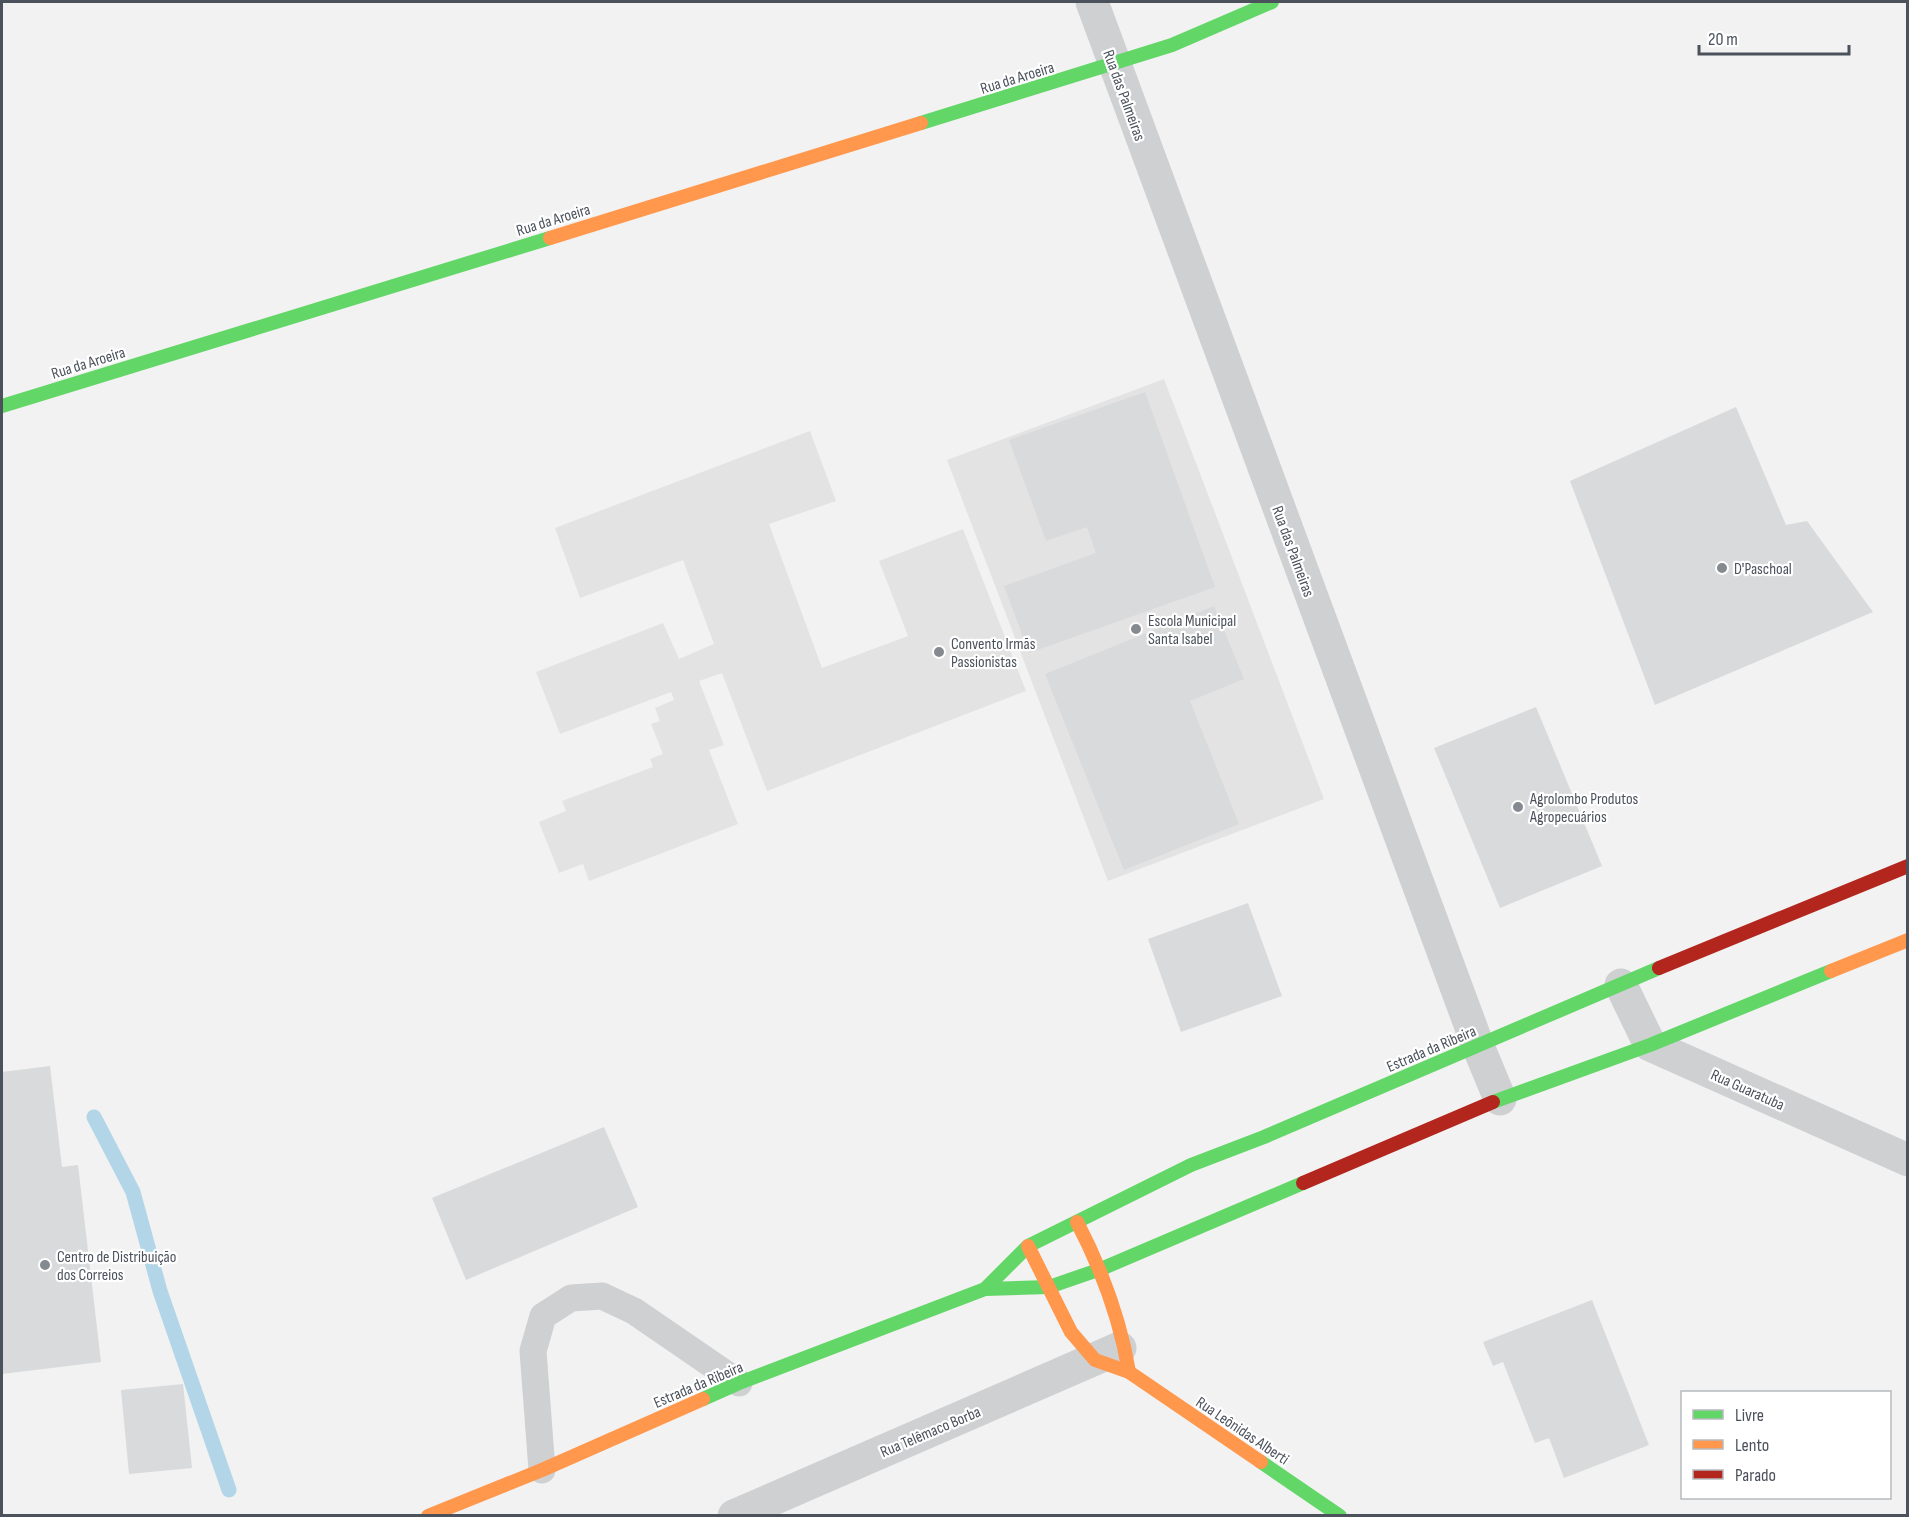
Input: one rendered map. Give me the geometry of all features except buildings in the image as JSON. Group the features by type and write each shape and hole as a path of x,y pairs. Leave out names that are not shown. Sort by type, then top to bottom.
{"main road":[{"name":"Rua da Aroeira","path":"2,406 1114,64 1172,45 1272,2"},
{"name":"Estrada da Ribeira","path":"985,1290 1028,1246 1191,1165 1264,1137 1806,906 1908,866"},
{"name":"Estrada da Ribeira","path":"428,1515 542,1470 739,1383 985,1290 1048,1287 1101,1269 1500,1098 1650,1045 1908,940"},
{"path":"1077,1222 1101,1269 1114,1306 1127,1358"},
{"path":"1028,1246 1071,1332 1095,1360"},
{"name":"Rua Leônidas Alberti","path":"1127,1358 1340,1515"}],"street":[{"name":"Rua das Palmeiras","path":"1092,2 1478,1046 1500,1098"},
{"path":"1621,985 1650,1045"},
{"name":"Rua Guaratuba","path":"1650,1045 1908,1160"},
{"name":"Rua Telêmaco Borba","path":"734,1515 1095,1360 1127,1358"}],"lane":[{"path":"542,1470 533,1351 543,1316 571,1298 602,1296 634,1311 739,1383"}],"shaded area":[{"name":"Escola Municipal Santa Isabel","path":"1164,379 1324,799 1108,881 947,460"},
{"name":"Convento Irmãs Passionistas","path":"810,431 836,501 769,524 822,668 908,636 879,561 963,529 1026,691 767,791 722,673 699,681 724,745 709,750 738,824 589,881 583,864 559,873 539,822 566,811 562,801 653,767 650,759 663,754 651,724 660,721 655,708 674,700 671,692 560,734 536,672 663,623 679,659 714,644 683,560 580,598 555,528"}],"waterway":[{"path":"94,1117 133,1192 160,1291 229,1490"}],"traffic: fast":[{"path":"921,123 1172,45 1272,2"},
{"path":"2,406 550,238"},
{"path":"985,1289 1028,1246 1191,1165 1264,1137 1659,968"},
{"path":"1493,1102 1650,1045 1831,971"},
{"path":"703,1399 739,1383 985,1289 1049,1287 1101,1269 1303,1183"},
{"path":"1261,1462 1340,1516"}],"traffic: slow":[{"path":"550,238 921,123"},
{"path":"1831,971 1908,940"},
{"path":"1077,1222 1109,1295 1121,1333 1129,1372"},
{"path":"1028,1246 1071,1332 1095,1360 1129,1372 1261,1462"},
{"path":"428,1516 542,1470 703,1399"}],"traffic: jam":[{"path":"1659,968 1908,866"},
{"path":"1303,1183 1493,1102"}],"place":[{"name":"D'Paschoal","path":"1722,568"},
{"name":"Escola Municipal Santa Isabel","path":"1136,629"},
{"name":"Convento Irmãs Passionistas","path":"939,652"},
{"name":"Agrolombo Produtos Agropecuários","path":"1518,807"},
{"name":"Centro de Distribuição dos Correios","path":"45,1265"}]}
